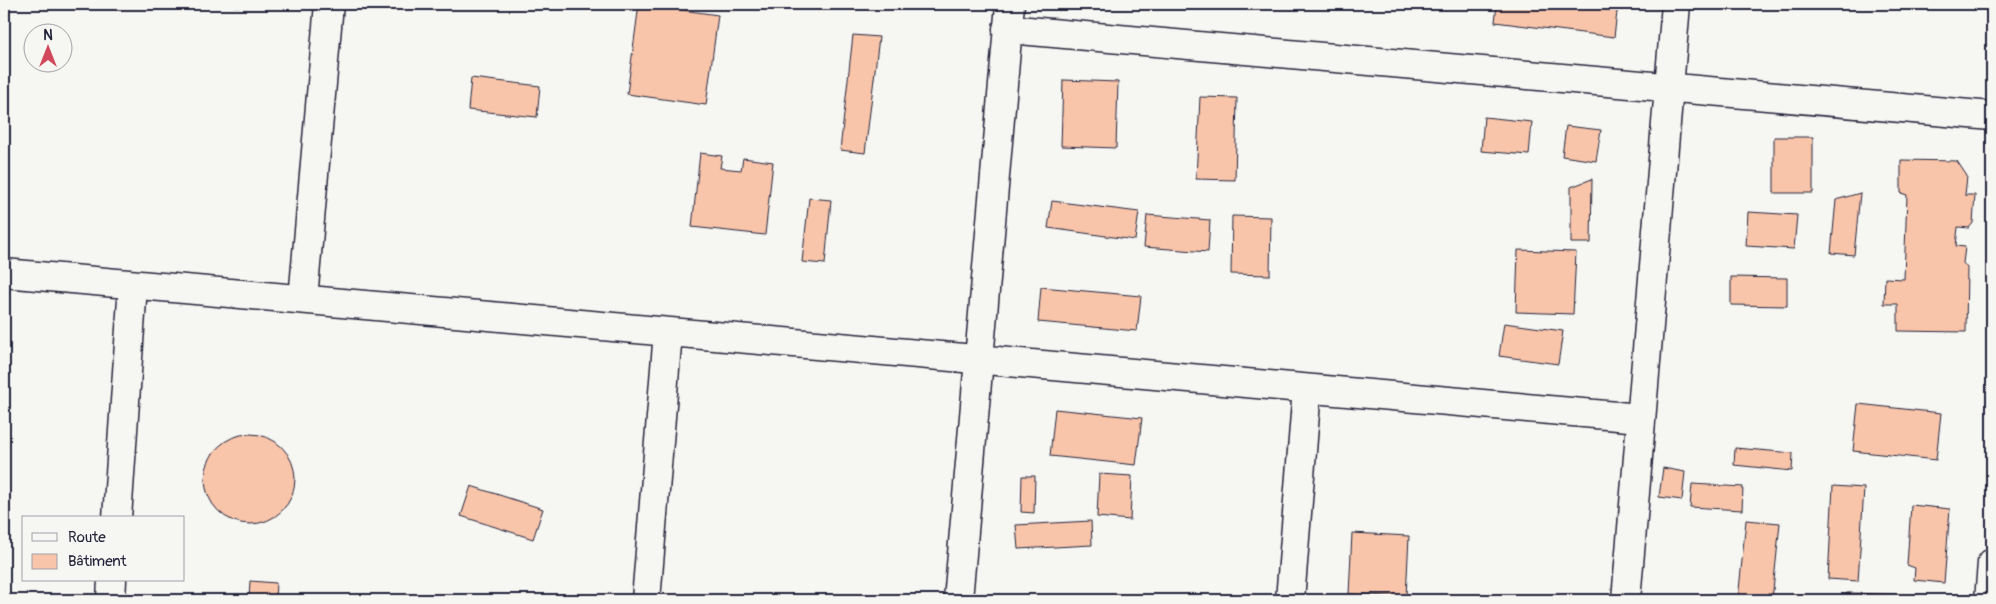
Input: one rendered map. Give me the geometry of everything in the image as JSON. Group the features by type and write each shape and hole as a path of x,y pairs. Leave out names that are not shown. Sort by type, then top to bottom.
{"street":[{"path":"303,299 329,4"},
{"path":"1626,600 1676,4"},
{"path":"958,600 1008,17 1669,88 1992,116"},
{"path":"4,274 1640,418"},
{"path":"117,516 133,285"},
{"path":"646,600 668,332"},
{"path":"1290,600 1307,389"},
{"path":"1989,600 1992,563"},
{"path":"111,600 112,582"}],"building":[{"path":"217,4 247,4 247,7"},
{"path":"639,4 718,15 706,105 627,94"},
{"path":"1497,4 1618,4 1614,37 1495,22"},
{"path":"853,35 879,37 865,153 840,150"},
{"path":"471,78 540,86 537,117 468,110"},
{"path":"1063,80 1118,82 1116,148 1061,146"},
{"path":"1200,97 1237,98 1235,180 1196,179"},
{"path":"1484,117 1532,122 1529,155 1481,151"},
{"path":"1566,126 1601,130 1596,161 1562,156"},
{"path":"1774,137 1813,137 1813,193 1774,193"},
{"path":"700,153 722,156 720,168 741,170 743,158 773,162 765,235 692,227"},
{"path":"1901,160 1957,161 1967,176 1965,195 1975,195 1973,223 1969,228 1958,227 1956,246 1965,247 1963,263 1967,268 1966,332 1898,331 1898,304 1884,304 1885,278 1904,279 1907,195 1901,193"},
{"path":"1592,179 1591,243 1571,243 1571,187"},
{"path":"1860,193 1854,255 1831,253 1836,200"},
{"path":"809,198 831,200 825,264 802,262"},
{"path":"1052,201 1139,212 1135,240 1048,228"},
{"path":"1748,212 1797,215 1794,249 1746,246"},
{"path":"1147,215 1210,220 1208,252 1144,247"},
{"path":"1232,216 1271,217 1270,275 1231,274"},
{"path":"1518,250 1576,252 1573,314 1516,312"},
{"path":"1731,277 1787,278 1787,306 1731,305"},
{"path":"1041,287 1141,296 1137,331 1038,322"},
{"path":"1504,323 1563,331 1558,364 1499,356"},
{"path":"1858,404 1941,413 1936,460 1853,451"},
{"path":"1055,409 1142,418 1136,465 1050,456"},
{"path":"250,434 259,435 275,442 287,454 294,470 294,488 287,504 275,516 259,523 250,524 241,523 225,516 213,504 206,488 205,479 206,470 213,454 225,442 241,435"},
{"path":"1735,448 1793,453 1792,471 1734,465"},
{"path":"1663,468 1685,472 1682,500 1659,497"},
{"path":"1099,474 1132,476 1130,520 1097,517"},
{"path":"1022,476 1035,476 1034,513 1021,512"},
{"path":"1692,484 1743,487 1742,510 1690,507"},
{"path":"471,486 543,509 533,539 461,516"},
{"path":"1833,486 1864,488 1858,581 1828,579"},
{"path":"1911,505 1950,509 1944,583 1914,580 1915,568 1907,565"},
{"path":"1746,520 1780,523 1772,600 1738,600"},
{"path":"1091,521 1092,545 1018,549 1016,525"},
{"path":"1352,533 1409,536 1406,597 1349,594"},
{"path":"250,581 276,583 275,600 249,600"},
{"path":"1847,593 1923,595 1923,600 1847,600"},
{"path":"1655,595 1702,599 1702,600 1654,600"}]}
